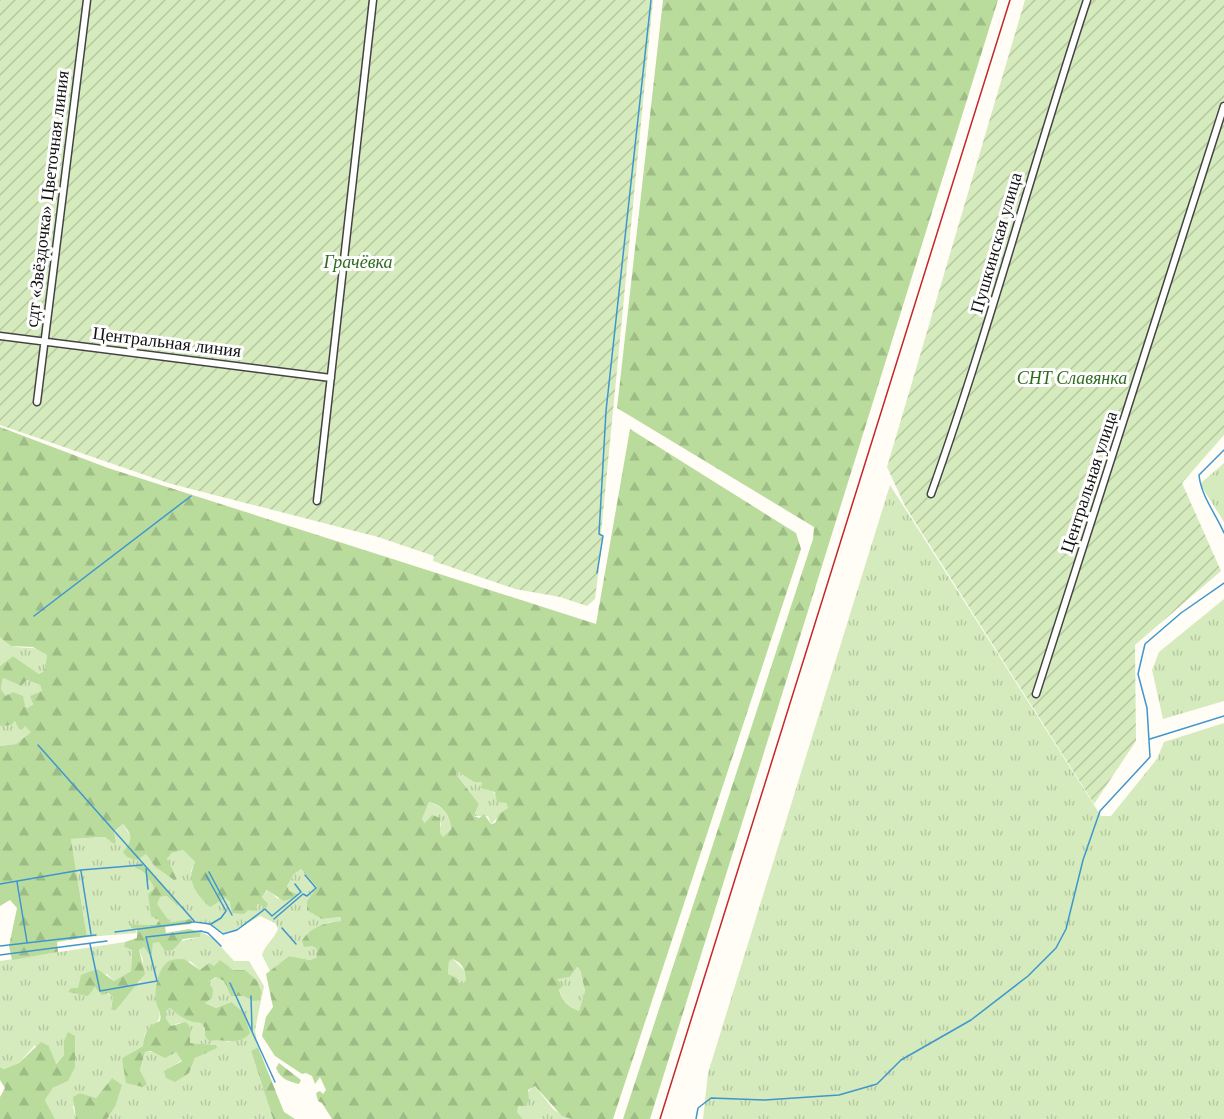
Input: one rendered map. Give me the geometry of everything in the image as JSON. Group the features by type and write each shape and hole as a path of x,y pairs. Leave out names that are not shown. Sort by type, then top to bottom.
{"street":[{"name":"сдт «Звёздочка» Цветочная линия","path":"37,402 87,0"},
{"path":"317,501 373,0"},
{"name":"Пушкинская улица","path":"931,494 979,351 1045,130 1087,0"},
{"name":"Центральная улица","path":"1036,694 1224,106"},
{"name":"Центральная линия","path":"0,336 331,378"}],"green space":[{"name":"Грачёвка","path":"0,0 653,0 601,534 603,536 595,599 587,606 560,597 515,589 433,561 434,556 378,537 168,483 0,425"},
{"path":"663,0 998,0 650,1119 623,1119 813,539 814,527 617,408"},
{"name":"СНТ Славянка","path":"1025,0 1224,0 1224,435 1182,483 1221,571 1135,645 1136,741 1094,804 905,506 887,467"},
{"path":"0,427 108,468 596,624 630,429 796,533 801,549 613,1119 572,1119 562,1116 535,1086 528,1090 529,1101 525,1106 519,1106 517,1112 523,1119 332,1119 322,1103 318,1101 316,1093 320,1091 323,1094 326,1090 320,1077 315,1084 312,1076 302,1074 275,1056 262,1036 266,1017 273,1007 266,974 289,956 310,960 317,957 317,949 312,946 304,947 302,941 305,936 318,927 341,921 341,917 322,919 307,910 307,901 317,887 301,869 294,874 287,886 289,891 297,894 296,897 284,901 267,890 262,897 268,904 266,908 258,904 255,911 248,910 244,914 232,913 230,902 225,898 210,907 200,897 192,881 192,869 195,862 183,850 172,853 167,859 177,879 174,880 155,867 146,854 137,860 127,857 123,852 130,838 123,824 114,832 116,842 114,844 105,837 71,839 87,937 57,942 58,952 12,960 9,946 17,908 10,900 0,906 0,746 16,744 31,732 25,726 22,730 19,729 15,721 11,725 0,726 0,666 13,656 39,674 44,671 47,655 33,647 11,646 0,637","holes":["3,678 21,686 27,680 40,685 42,691 30,696 33,704 28,708 25,706 23,696 13,692 6,696 1,689","458,772 474,782 482,782 481,788 495,792 497,802 506,803 508,808 499,814 495,823 491,824 484,814 479,818 474,816 479,804 456,774","429,802 434,803 445,811 451,829 443,837 440,833 440,818 432,815 425,823 422,819","453,959 463,967 466,980 463,983 457,983 457,978 448,974 449,961","577,967 580,969 585,991 579,1011 564,1000 559,989 563,986 557,979 570,977"]},
{"path":"1224,463 1224,522 1200,484"},
{"path":"890,485 1101,816 1111,816 1157,759 1164,742 1224,723 1224,1119 703,1119 708,1073"},
{"path":"1224,599 1224,701 1163,719 1152,670 1159,652"},
{"path":"0,637 13,646 34,648 47,655 44,671 39,674 13,656 0,666"},
{"path":"3,678 21,686 27,680 40,685 42,691 29,708 6,696 1,689"},
{"path":"15,721 29,728 31,732 16,744 0,746 0,726"},
{"path":"458,772 474,782 478,780 482,782 506,803 508,808 491,824 488,816 474,816 479,804 456,774"},
{"path":"429,802 442,809 449,819 451,829 443,837 439,833 441,823 425,823 422,819"},
{"path":"123,824 142,855 146,854 155,867 174,880 167,859 172,853 183,850 195,862 191,871 230,902 233,907 248,910 266,901 262,897 268,890 278,899 288,891 287,886 294,874 301,869 317,887 307,901 322,919 341,917 341,921 330,922 314,930 312,946 318,949 317,957 310,960 289,956 270,971 262,955 278,929 275,923 260,916 236,930 223,933 210,925 198,922 170,922 156,904 160,897 167,896 150,879 154,888 148,894 159,920 156,925 132,924 137,933 87,937 71,839 105,837 116,842 114,833"},
{"path":"143,862 179,904 178,906 167,896 160,897 157,904 170,922 192,919 193,921 190,924 165,927 166,933 189,929 201,932 200,937 183,939 173,950 165,951 159,942 153,943 152,954 149,954 144,947 139,950 145,974 115,1011 111,1009 113,997 108,993 102,995 95,987 88,996 68,992 71,988 78,988 81,975 97,969 114,981 131,971 132,950 124,947 125,942 137,938 137,930 131,928 131,924 156,925 159,920 151,916 148,894 154,888 149,878 135,868 137,864"},
{"path":"201,932 213,938 234,961 249,961 264,986 255,1030 258,1047 251,1051 273,1119 107,1119 115,1107 112,1078 96,1098 80,1093 73,1107 76,1119 55,1119 45,1100 53,1088 68,1081 64,1041 64,1055 55,1064 49,1046 34,1046 19,1063 4,1069 0,1067 0,961 125,942 124,947 132,950 131,971 114,981 107,974 81,982 78,988 90,991 95,986 113,997 111,1008 115,1011 129,990 140,982 143,960 139,950 144,947 152,954 153,942 159,942 172,950 178,942 200,937","holes":["190,961 200,970 224,965 233,970 224,981 217,977 208,982 205,1003 216,1008 231,1002 230,1042 205,1036 206,1028 201,1023 192,1022 170,1008 166,1010 166,1018 171,1026 179,1023 191,1029 190,1043 216,1045 195,1058 189,1073 164,1072 182,1060 176,1052 145,1052 140,1070 147,1085 122,1058 143,1046 145,1033 154,1026 160,1016 156,1001"]},
{"path":"184,959 200,970 209,963 214,966 220,960 233,970 245,970 257,981 262,993 258,1000 253,1001 244,996 231,996 224,981 216,977 208,982 213,989 212,998 205,1003 216,1008 231,1002 244,1013 250,1033 236,1041 209,1041 201,1023 192,1022 170,1008 166,1011 166,1018 171,1026 186,1022 191,1029 190,1043 216,1045 217,1048 195,1058 189,1073 175,1082 166,1078 164,1071 182,1061 176,1052 165,1058 151,1051 145,1052 140,1070 147,1084 143,1087 126,1083 122,1058 143,1046 147,1030 160,1021 156,1002 156,986 162,968 169,961"},
{"path":"453,959 466,972 466,980 463,983 457,983 448,974 449,960"},
{"path":"577,967 580,969 585,991 579,1011 563,998 557,978 570,977"},
{"path":"68,1032 75,1036 75,1067 68,1081 53,1088 45,1100 55,1119 0,1119 0,1097 5,1088 0,1080 0,1067 4,1069 19,1063 41,1042 49,1046 56,1064 64,1055 64,1041"},
{"path":"258,1047 284,1112 295,1119 273,1119 251,1051"},
{"path":"279,1063 301,1080 299,1084 288,1081 280,1075 276,1068"},
{"path":"112,1078 122,1085 115,1107 107,1119 76,1119 73,1097 80,1093 96,1098"},
{"path":"535,1086 554,1110 572,1119 523,1119 517,1112 522,1100"}],"waterway":[{"path":"597,573 603,536 599,534 606,411 651,0"},
{"path":"1224,450 1199,475 1206,498 1224,533"},
{"path":"34,616 191,496"},
{"path":"696,1119 698,1108 711,1098 765,1100 839,1095 877,1084 901,1060 971,1020 1028,976 1056,948 1066,929 1083,860 1100,811 1150,757 1147,708 1138,674 1145,644 1181,613 1224,583"},
{"path":"1150,739 1224,716"},
{"path":"38,745 195,922 210,924 223,934 237,930 265,909 272,916 301,892 295,884"},
{"path":"0,884 81,870 142,865"},
{"path":"146,869 148,889"},
{"path":"81,871 91,934"},
{"path":"209,872 232,915"},
{"path":"206,875 226,911 221,918 211,924"},
{"path":"274,919 303,894 307,896 316,888 305,875"},
{"path":"17,882 27,942"},
{"path":"115,932 194,922"},
{"path":"282,928 296,944"},
{"path":"90,944 100,991 157,981 146,937 201,931 208,933 221,946"},
{"path":"0,946 96,935"},
{"path":"0,955 107,941"},
{"path":"230,983 275,1082"},
{"path":"251,996 252,1031"}],"railway":[{"path":"660,1119 1010,0"}]}
